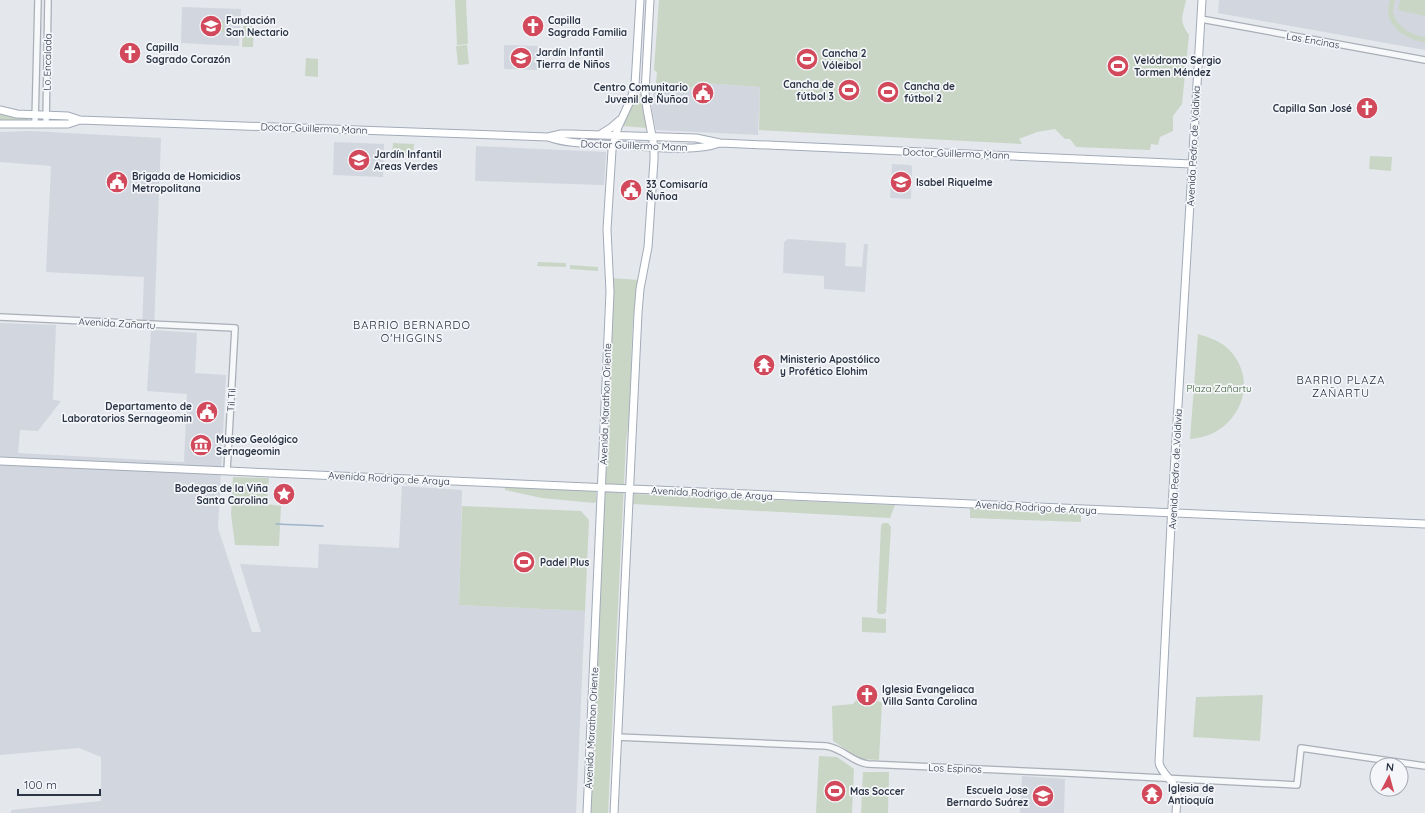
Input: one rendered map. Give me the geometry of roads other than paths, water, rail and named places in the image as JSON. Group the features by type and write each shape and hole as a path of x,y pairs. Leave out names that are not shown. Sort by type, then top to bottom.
{"main road":[{"name":"Avenida Marathon Oriente","path":"587,813 610,292 607,229 611,157 613,144 631,98 636,79 640,0"},
{"path":"614,813 638,313 640,288 649,238 654,147 646,109 645,93 650,0"},
{"name":"Avenida Pedro de Valdivia","path":"1176,813 1177,792 1169,778 1161,769 1159,762 1202,0"},
{"name":"Doctor Guillermo Mann","path":"0,110 17,114 68,116 80,120 548,137 566,134 652,136 696,138 720,143 1192,164"},
{"path":"598,135 612,127 623,117"},
{"name":"Doctor Guillermo Mann","path":"0,124 68,124 80,120"},
{"path":"632,145 642,142 652,136"},
{"name":"Doctor Guillermo Mann","path":"548,137 564,142 654,147 699,147 720,143"},
{"name":"Avenida Rodrigo de Araya","path":"0,461 1425,524"}],"street":[{"name":"Lo Encalada","path":"35,123 38,0"},
{"name":"Lo Encalada","path":"46,124 48,0"},
{"name":"Las Encinas","path":"1200,20 1425,60"},
{"name":"Avenida Zañartu","path":"0,317 235,328"},
{"name":"Til Til","path":"227,471 235,328"},
{"name":"Los Espinos","path":"617,737 826,746 839,749 857,762 868,764 1297,785 1301,748 1425,766"}],"waterway":[{"path":"276,524 323,526"}],"place":[{"name":"Fundación San Nectario","path":"211,26"},
{"name":"Capilla Sagrada Familia","path":"533,26"},
{"name":"Capilla Sagrado Corazón","path":"130,53"},
{"name":"Jardín Infantil Tierra de Niños","path":"521,58"},
{"name":"Cancha 2 Vóleibol","path":"807,59"},
{"name":"Velódromo Sergio Tormen Méndez","path":"1118,66"},
{"name":"Cancha de fútbol 3","path":"849,90"},
{"name":"Cancha de fútbol 2","path":"888,92"},
{"name":"Centro Comunitario Juvenil de Ñuñoa","path":"703,93"},
{"name":"Capilla San José","path":"1367,108"},
{"name":"Jardín Infantil Areas Verdes","path":"359,160"},
{"name":"Brigada de Homicidios Metropolitana","path":"117,182"},
{"name":"Isabel Riquelme","path":"901,182"},
{"name":"33 Comisaría Ñuñoa","path":"631,190"},
{"name":"Ministerio Apostólico y Profético Elohim","path":"764,365"},
{"name":"Departamento de Laboratorios Sernageomin","path":"207,412"},
{"name":"Museo Geológico Sernageomin","path":"201,445"},
{"name":"Bodegas de la Viña Santa Carolina","path":"284,494"},
{"name":"Padel Plus","path":"524,562"},
{"name":"Iglesia Evangeliaca Villa Santa Carolina","path":"867,695"},
{"name":"Mas Soccer","path":"835,791"},
{"name":"Iglesia de Antioquía","path":"1152,794"},
{"name":"Escuela Jose Bernardo Suárez","path":"1043,796"}],"district":[{"name":"BARRIO BERNARDO O'HIGGINS","path":"412,331"},
{"name":"BARRIO PLAZA ZAÑARTU","path":"1341,386"}],"park label":[{"name":"Plaza Zañartu","path":"1219,388"}]}
